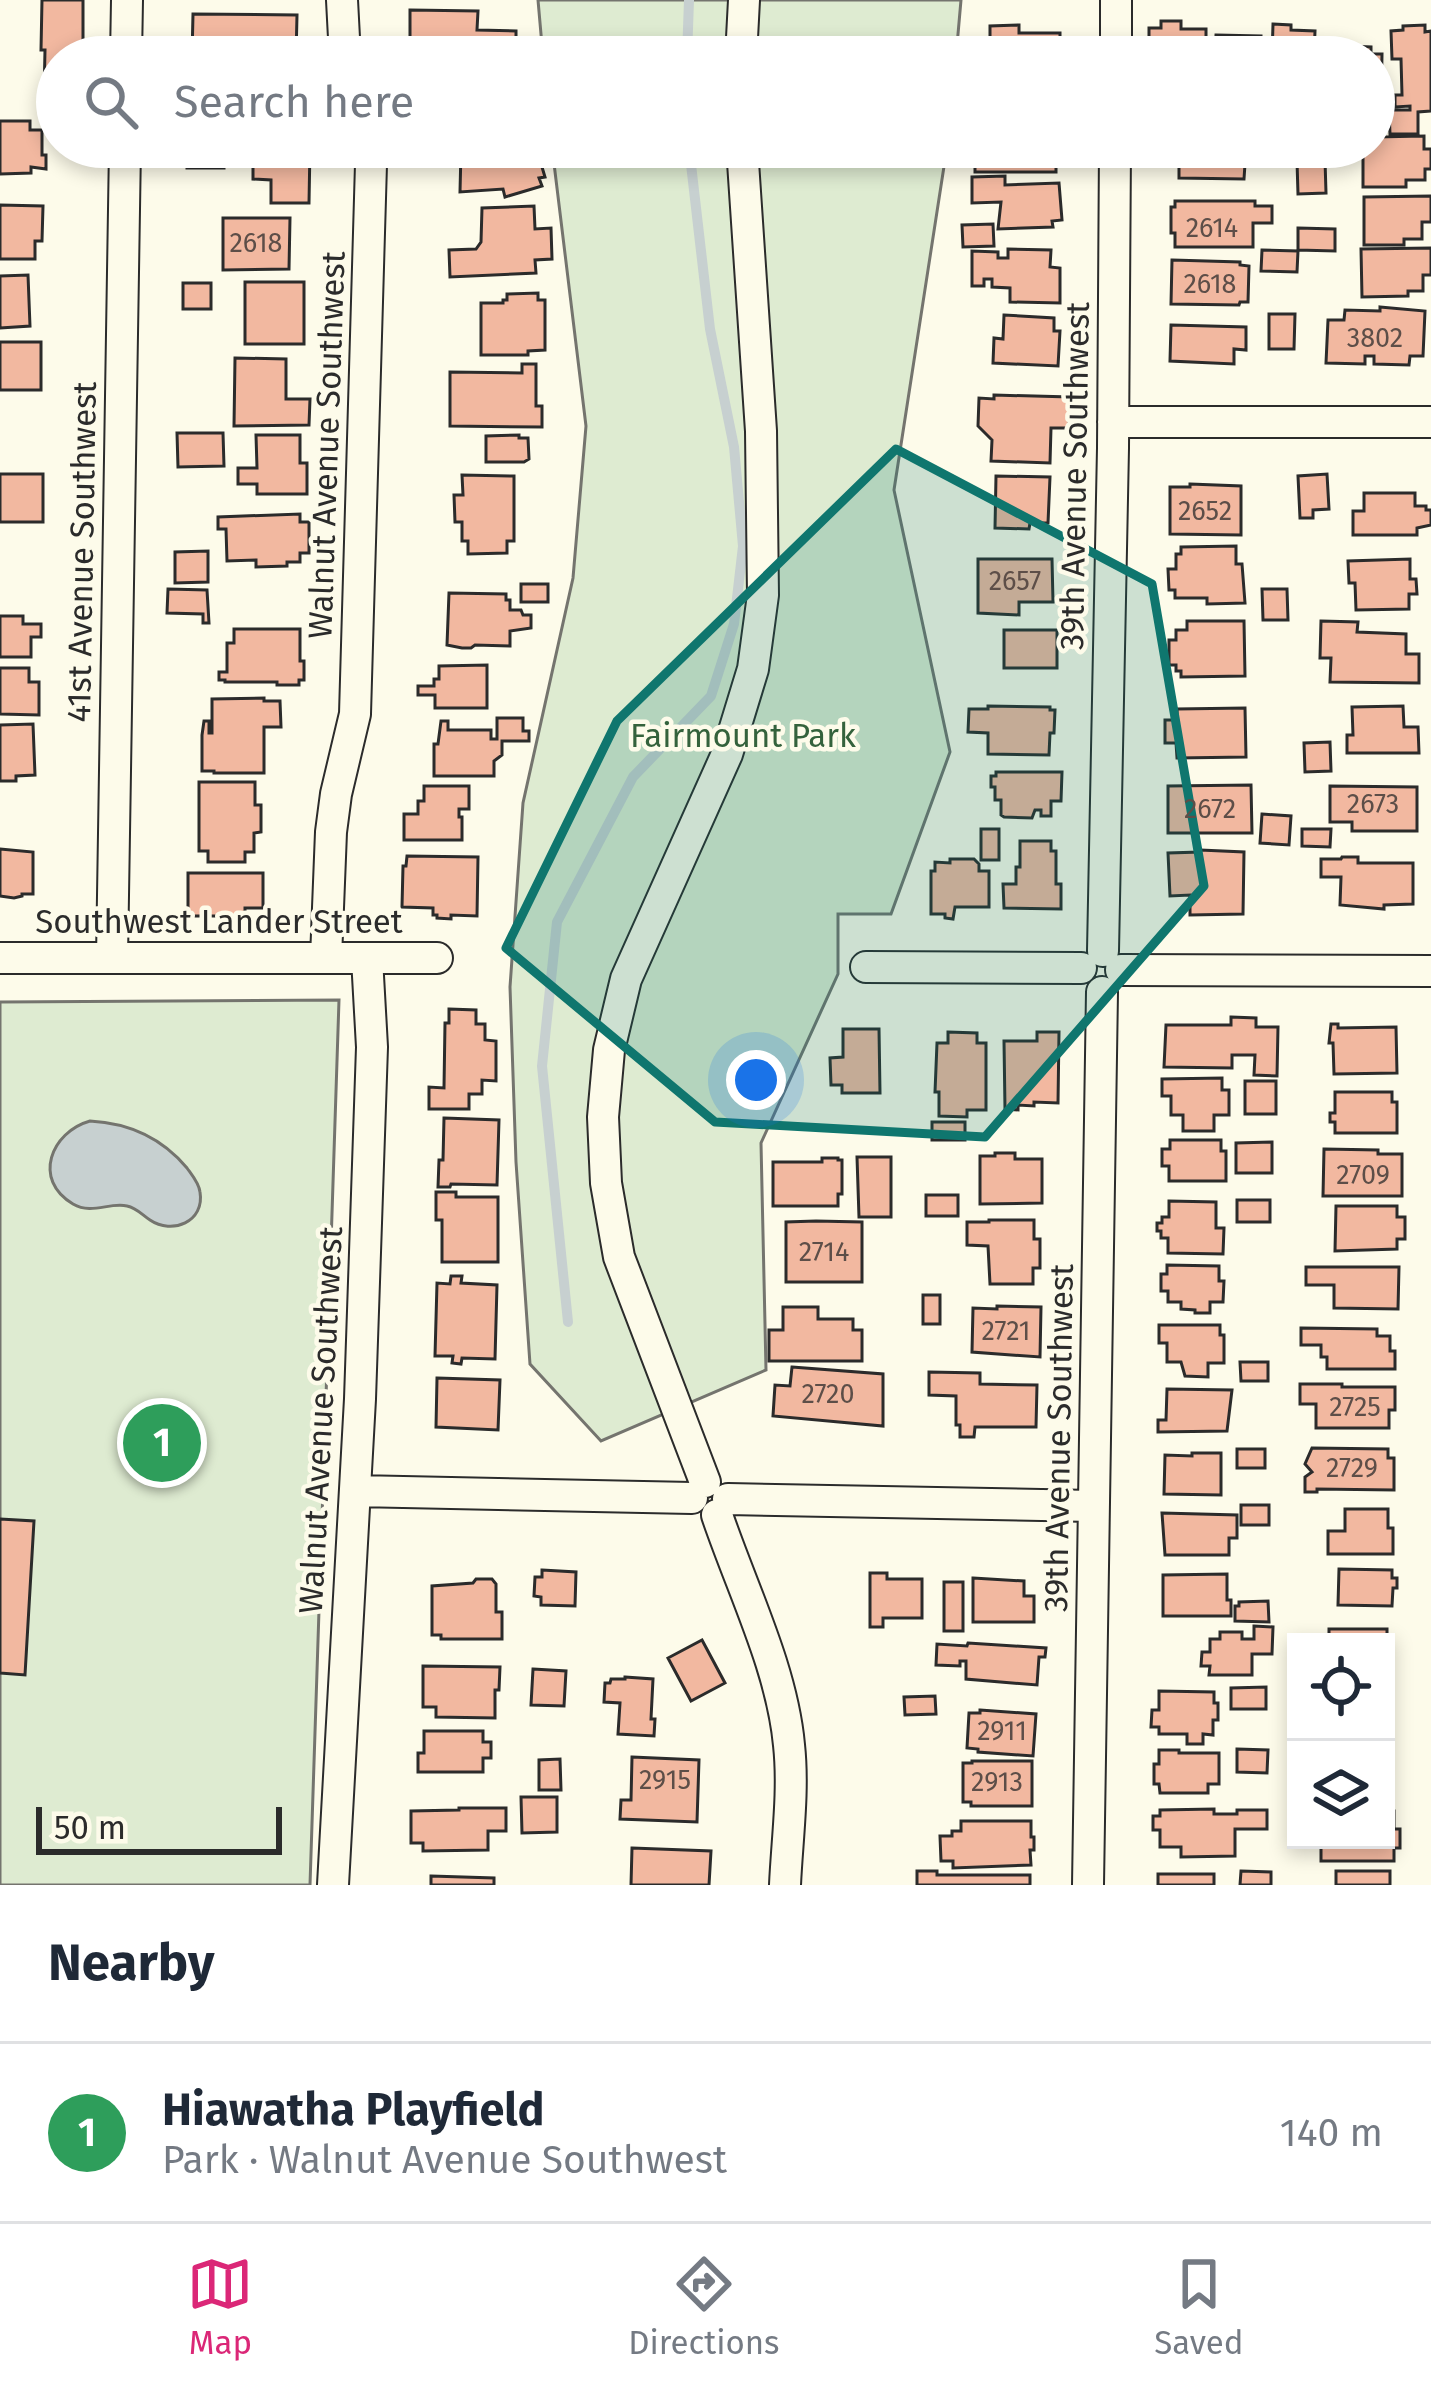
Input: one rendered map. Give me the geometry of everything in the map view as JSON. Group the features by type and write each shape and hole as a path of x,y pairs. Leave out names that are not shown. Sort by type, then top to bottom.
{"street":[{"path":"126,36 127,0"},
{"path":"342,0 343,36"},
{"path":"742,36 744,0"},
{"path":"1116,0 1116,36"},
{"name":"41st Avenue Southwest","path":"112,958 125,168"},
{"name":"Walnut Avenue Southwest","path":"326,958 331,832 355,714 371,168"},
{"path":"743,168 761,431 763,595 753,669 727,754 626,979 609,1050 603,1117 606,1183 619,1257 780,1691 790,1748 785,1885"},
{"name":"39th Avenue Southwest","path":"1088,1885 1115,168"},
{"path":"1113,422 1431,422"},
{"name":"Southwest Lander Street","path":"0,958 437,958"},
{"name":"Walnut Avenue Southwest","path":"333,1885 356,1491 372,1047 367,958"},
{"path":"866,967 1431,971"},
{"path":"356,1491 1094,1507"}],"highlighted area":[{"path":"896,449 1152,584 1204,886 985,1137 715,1122 506,948 617,721"}],"green space":[{"path":"538,0 961,0 958,36 541,36"},
{"name":"Fairmount Park","path":"555,168 944,168 894,490 950,752 891,914 838,914 838,974 761,1143 766,1370 601,1441 530,1364 510,987 523,803 573,578 586,426"},
{"path":"339,1000 310,1885 0,1885 0,1002"}],"shaded area":[{"path":"90,1121 143,1134 177,1157 199,1189 200,1202 192,1218 168,1226 131,1207 87,1208 60,1194 50,1170 51,1158 65,1135"}],"building":[{"path":"42,0 83,0 83,36 41,36"},
{"path":"410,10 478,11 477,30 516,31 516,36 410,36"},
{"path":"193,14 297,15 296,36 192,36"},
{"path":"1161,21 1181,21 1181,29 1206,29 1206,36 1149,36 1149,28 1161,28"},
{"path":"1273,24 1315,31 1315,36 1273,36"},
{"path":"1019,25 1019,33 1060,36 990,36 990,26"},
{"path":"1425,25 1425,32 1431,31 1431,111 1418,112 1418,134 1395,134 1395,110 1410,110 1410,106 1395,107 1395,95 1402,95 1401,59 1395,59 1391,31 1403,30 1403,26"},
{"path":"0,121 30,121 30,130 36,130 36,168 31,167 31,173 0,174"},
{"path":"1424,136 1424,149 1431,149 1431,169 1425,169 1425,180 1406,180 1406,187 1363,187 1363,168 1395,168 1395,137"},
{"path":"253,168 310,168 309,203 271,203 271,180 253,179"},
{"path":"461,168 542,168 545,177 539,178 542,186 505,197 503,189 460,192"},
{"path":"975,168 1056,168 1056,172 975,172"},
{"path":"1179,168 1245,168 1244,179 1179,178"},
{"path":"1297,168 1325,168 1326,193 1298,194"},
{"path":"1005,176 1005,185 1059,183 1062,220 1052,221 1053,227 998,229 1001,202 972,203 972,177"},
{"path":"1431,196 1431,222 1422,222 1422,239 1404,239 1404,245 1364,245 1364,197"},
{"path":"1175,201 1255,201 1255,206 1272,206 1272,223 1253,223 1253,247 1175,247 1171,207"},
{"path":"0,205 43,206 42,241 35,241 35,259 0,259"},
{"path":"534,206 535,229 551,228 552,259 535,260 536,273 450,277 449,250 476,249 481,242 482,208"},
{"path":"223,218 290,218 289,269 223,270"},
{"path":"993,224 994,246 963,247 962,225"},
{"path":"1298,228 1335,229 1335,251 1298,250"},
{"path":"1431,248 1431,275 1423,275 1423,291 1362,297 1361,249"},
{"path":"1008,249 1051,250 1050,267 1060,268 1060,303 1010,302 1010,288 992,287 992,279 984,279 984,286 972,286 972,251 998,252 998,258 1008,258"},
{"path":"1262,250 1298,251 1297,272 1261,271"},
{"path":"1172,260 1249,266 1248,302 1171,304"},
{"path":"28,275 30,326 0,328 0,276"},
{"path":"245,282 304,282 304,344 245,344"},
{"path":"183,283 211,283 211,309 183,309"},
{"path":"538,293 538,300 545,300 545,350 528,351 528,355 481,355 481,303 503,303 507,294"},
{"path":"1380,307 1425,311 1423,356 1410,356 1409,365 1374,364 1374,356 1365,356 1365,364 1326,363 1328,320 1344,320 1345,310 1380,311"},
{"path":"1269,314 1295,314 1294,349 1269,349"},
{"path":"1004,315 1054,318 1054,331 1060,331 1058,366 993,363 994,338 1003,339"},
{"path":"1171,325 1246,327 1246,350 1234,349 1234,364 1170,361"},
{"path":"0,342 41,342 41,390 0,390"},
{"path":"235,358 286,359 286,399 310,399 309,425 234,426"},
{"path":"522,364 536,364 536,406 542,406 542,427 450,426 450,372 522,373"},
{"path":"994,395 1070,397 1069,428 1051,428 1050,463 991,461 992,440 978,426 979,398 994,399"},
{"path":"177,433 223,433 224,466 178,467"},
{"path":"256,435 300,435 300,463 307,463 307,494 257,494 257,484 238,484 238,468 257,468"},
{"path":"486,436 528,438 529,459 486,462"},
{"path":"0,474 43,474 43,522 0,522"},
{"path":"1327,474 1329,509 1313,510 1313,518 1300,518 1298,476"},
{"path":"462,475 514,476 514,541 507,541 507,553 468,554 462,522 455,522 454,495 463,495"},
{"path":"996,476 1050,477 1048,523 1030,523 1029,529 995,528"},
{"path":"1241,486 1241,535 1170,534 1170,487"},
{"path":"1364,493 1415,493 1415,506 1431,510 1431,525 1417,528 1417,535 1353,535 1353,511 1364,511"},
{"path":"300,514 300,522 309,522 309,553 300,553 300,562 256,567 256,560 227,561 226,529 218,529 218,517"},
{"path":"1236,546 1245,603 1207,604 1207,598 1175,598 1175,590 1169,590 1168,569 1176,569 1181,547"},
{"path":"208,551 208,582 175,583 175,552"},
{"path":"978,559 1052,559 1053,602 1019,602 1019,615 978,613"},
{"path":"1410,559 1410,579 1416,579 1417,594 1409,594 1409,609 1356,610 1348,561"},
{"path":"521,584 548,584 548,602 521,602"},
{"path":"168,589 207,590 209,623 203,623 203,614 167,613"},
{"path":"1262,589 1287,589 1288,620 1263,620"},
{"path":"449,593 506,594 510,610 531,615 531,628 510,631 510,646 447,645"},
{"path":"0,616 23,616 23,624 41,624 41,637 31,637 31,657 0,657"},
{"path":"1187,621 1244,621 1245,676 1181,677 1176,665 1169,665 1169,640 1176,640 1176,630 1187,630"},
{"path":"1321,621 1358,622 1357,632 1406,634 1406,654 1419,654 1419,683 1330,682 1331,658 1320,658"},
{"path":"234,629 300,629 304,680 299,685 277,685 219,680 219,672 227,672 227,643 234,643"},
{"path":"1004,630 1057,630 1057,668 1004,668"},
{"path":"487,665 487,708 435,708 435,695 418,695 418,686 434,686 439,666"},
{"path":"0,668 29,668 29,682 39,682 39,715 0,714"},
{"path":"212,699 280,701 281,727 264,727 264,773 202,771 202,735 204,721 209,721 212,733"},
{"path":"1403,706 1404,727 1418,727 1419,753 1347,753 1347,735 1353,735 1352,707"},
{"path":"1245,708 1246,757 1177,758 1176,743 1165,743 1165,720 1177,720 1177,709"},
{"path":"969,709 1055,710 1049,755 988,754 988,733 968,732"},
{"path":"497,718 523,718 529,741 502,741 494,776 434,776 434,744 438,744 441,721 448,721 448,730 491,730 491,739 497,739"},
{"path":"33,724 35,775 0,781 0,725"},
{"path":"1330,742 1331,771 1305,772 1304,743"},
{"path":"996,772 1062,772 1061,801 1051,801 1051,816 1035,810 1032,818 1004,817 1001,800 995,800 995,787 991,787"},
{"path":"199,782 255,782 261,832 254,833 254,852 245,852 245,862 208,862 208,851 199,851"},
{"path":"1251,785 1252,833 1168,833 1168,786"},
{"path":"424,786 469,786 469,809 459,809 462,840 404,840 404,814 418,814"},
{"path":"1330,786 1417,787 1417,831 1352,831 1352,822 1330,822"},
{"path":"1262,814 1291,816 1289,845 1260,843"},
{"path":"981,829 999,829 999,860 981,860"},
{"path":"1302,829 1331,829 1330,847 1302,846"},
{"path":"1020,841 1051,841 1051,851 1056,851 1056,884 1061,884 1061,909 1004,908 1003,884 1016,884"},
{"path":"0,849 33,852 33,894 0,896"},
{"path":"1244,852 1243,914 1190,915 1190,895 1170,896 1168,853"},
{"path":"407,856 478,857 477,916 437,918 433,908 402,907"},
{"path":"1358,857 1358,863 1413,863 1413,904 1384,905 1384,909 1340,905 1341,877 1321,877 1321,859"},
{"path":"950,859 974,859 979,871 989,871 989,907 955,907 953,919 931,914 931,871 935,871 935,862 950,863"},
{"path":"188,873 263,873 263,908 245,908 245,916 188,916"},
{"path":"449,1009 476,1010 476,1024 485,1024 485,1040 496,1041 496,1081 482,1080 482,1094 469,1094 469,1109 429,1109 429,1087 444,1088"},
{"path":"1231,1017 1256,1018 1256,1027 1278,1027 1277,1076 1254,1075 1255,1055 1232,1055 1232,1068 1164,1067 1166,1025 1231,1025"},
{"path":"1331,1024 1338,1028 1396,1027 1397,1073 1334,1074"},
{"path":"843,1029 879,1029 880,1093 842,1093 842,1085 831,1085 830,1058 843,1057"},
{"path":"948,1032 977,1033 977,1043 986,1043 986,1110 967,1110 967,1117 939,1116 937,1043 948,1043"},
{"path":"1037,1032 1059,1032 1058,1103 1034,1102 1034,1106 1018,1105 1018,1110 1005,1109 1004,1041 1037,1041"},
{"path":"1222,1078 1222,1090 1229,1090 1229,1115 1214,1115 1214,1131 1183,1131 1183,1115 1171,1115 1171,1096 1162,1096 1162,1079"},
{"path":"1245,1081 1276,1081 1276,1114 1245,1114"},
{"path":"1335,1092 1392,1092 1392,1102 1397,1102 1397,1133 1335,1133 1330,1113 1335,1113"},
{"path":"444,1118 499,1120 497,1185 438,1187"},
{"path":"932,1122 965,1122 965,1140 932,1140"},
{"path":"1170,1140 1221,1140 1221,1151 1226,1151 1226,1181 1169,1181 1169,1166 1162,1166 1162,1149 1170,1149"},
{"path":"1272,1142 1272,1173 1236,1173 1236,1143"},
{"path":"1324,1149 1402,1154 1402,1196 1323,1196"},
{"path":"995,1153 1042,1159 1042,1203 980,1204 980,1156"},
{"path":"857,1157 891,1157 891,1217 859,1217"},
{"path":"822,1158 842,1160 838,1206 773,1206 773,1162 822,1162"},
{"path":"436,1192 498,1197 498,1262 442,1262"},
{"path":"926,1195 958,1195 958,1216 926,1216"},
{"path":"1237,1200 1270,1200 1270,1222 1237,1222"},
{"path":"1169,1201 1216,1202 1216,1228 1224,1228 1223,1254 1168,1253 1168,1238 1161,1238 1157,1223 1169,1217"},
{"path":"1336,1206 1397,1206 1397,1217 1405,1217 1405,1239 1397,1239 1397,1249 1335,1251"},
{"path":"1034,1220 1040,1268 1033,1268 1033,1284 990,1284 988,1246 967,1245 967,1222"},
{"path":"786,1222 862,1222 862,1282 786,1282"},
{"path":"1167,1265 1219,1266 1223,1302 1210,1302 1210,1313 1195,1313 1181,1309 1181,1302 1168,1302 1168,1291 1161,1291 1161,1274 1167,1274"},
{"path":"1306,1267 1399,1267 1398,1309 1334,1308 1334,1285 1306,1285"},
{"path":"451,1276 462,1276 461,1283 497,1285 495,1359 462,1358 461,1364 452,1363 453,1356 435,1356 437,1283 450,1284"},
{"path":"923,1295 940,1295 940,1324 923,1324"},
{"path":"783,1307 818,1307 818,1319 853,1319 853,1330 862,1330 862,1361 769,1361 769,1330 783,1330"},
{"path":"1041,1307 1040,1357 972,1352 973,1308"},
{"path":"1159,1325 1220,1325 1224,1363 1208,1363 1208,1377 1185,1376 1181,1362 1167,1362 1167,1343 1159,1343"},
{"path":"1301,1328 1377,1329 1377,1336 1390,1336 1395,1369 1327,1369 1321,1345 1301,1345"},
{"path":"1240,1362 1268,1362 1268,1381 1241,1381"},
{"path":"792,1367 883,1374 883,1426 773,1416 775,1385 790,1386"},
{"path":"929,1372 980,1373 980,1384 1037,1385 1036,1427 975,1427 974,1437 960,1437 956,1396 929,1395"},
{"path":"437,1378 500,1380 498,1430 436,1427"},
{"path":"1300,1384 1395,1387 1389,1428 1316,1428 1316,1404 1300,1404"},
{"path":"1167,1389 1232,1390 1227,1431 1158,1432 1158,1420 1166,1420"},
{"path":"1312,1448 1388,1449 1388,1458 1394,1458 1394,1490 1305,1492 1305,1477 1312,1472 1305,1464"},
{"path":"1237,1449 1265,1449 1265,1468 1237,1468"},
{"path":"1221,1453 1221,1495 1164,1494 1165,1455"},
{"path":"1241,1505 1269,1505 1269,1525 1241,1525"},
{"path":"1345,1509 1388,1509 1393,1554 1328,1554 1328,1531 1345,1531"},
{"path":"1162,1513 1237,1515 1237,1538 1229,1538 1229,1555 1165,1555"},
{"path":"0,1519 34,1521 25,1675 0,1673"},
{"path":"1339,1569 1392,1570 1397,1588 1393,1588 1392,1606 1338,1605"},
{"path":"542,1570 576,1572 575,1606 541,1605 541,1597 534,1596 535,1577 542,1577"},
{"path":"870,1573 887,1573 887,1579 922,1579 922,1618 883,1618 883,1627 870,1627"},
{"path":"1227,1574 1231,1616 1163,1616 1163,1575"},
{"path":"973,1578 1024,1581 1024,1596 1034,1596 1034,1622 973,1622"},
{"path":"492,1579 496,1584 502,1639 432,1635 432,1586"},
{"path":"944,1582 963,1582 963,1631 944,1631"},
{"path":"1268,1601 1269,1622 1235,1621 1239,1602"},
{"path":"1254,1626 1273,1627 1272,1654 1252,1654 1252,1675 1209,1675 1210,1666 1201,1666 1202,1652 1210,1652 1210,1639 1220,1639 1220,1632 1242,1632 1242,1639 1254,1639"},
{"path":"1329,1629 1387,1629 1387,1633 1329,1633"},
{"path":"702,1640 725,1683 691,1701 668,1658"},
{"path":"937,1644 1046,1648 1045,1657 1039,1657 1037,1685 966,1679 966,1661 960,1661 960,1666 936,1665"},
{"path":"423,1666 500,1667 495,1718 436,1717 436,1707 423,1707"},
{"path":"533,1669 566,1671 564,1706 531,1705"},
{"path":"625,1677 653,1679 654,1736 618,1734 620,1703 604,1702 605,1683"},
{"path":"1266,1687 1266,1709 1231,1709 1231,1688"},
{"path":"1159,1691 1214,1692 1218,1720 1213,1720 1213,1735 1203,1734 1203,1744 1187,1744 1187,1734 1159,1734 1159,1727 1151,1727 1152,1710 1159,1710"},
{"path":"935,1696 936,1714 905,1715 904,1697"},
{"path":"969,1713 1036,1714 1033,1756 967,1748"},
{"path":"424,1731 483,1731 483,1742 491,1742 491,1758 483,1758 483,1772 418,1772"},
{"path":"1237,1749 1268,1750 1267,1773 1237,1772"},
{"path":"1159,1750 1219,1753 1219,1784 1208,1784 1208,1793 1160,1793 1159,1784 1154,1784"},
{"path":"632,1757 699,1760 697,1822 620,1819 621,1800 631,1800"},
{"path":"560,1759 561,1790 539,1790 539,1760"},
{"path":"1032,1761 1032,1806 963,1802 963,1763"},
{"path":"521,1797 557,1797 557,1832 522,1833"},
{"path":"506,1808 506,1831 488,1831 488,1850 423,1851 423,1843 411,1843 411,1811"},
{"path":"1214,1809 1214,1814 1267,1810 1267,1829 1235,1829 1235,1856 1181,1857 1181,1847 1160,1847 1160,1830 1153,1830 1153,1816 1160,1816 1160,1810"},
{"path":"961,1821 1031,1821 1031,1865 953,1868 953,1861 941,1861 940,1836 961,1831"},
{"path":"1395,1829 1400,1829 1400,1848 1395,1848"},
{"path":"632,1848 711,1851 709,1885 631,1885"},
{"path":"1321,1849 1394,1849 1394,1861 1321,1861"},
{"path":"917,1871 1030,1875 1030,1885 917,1885"},
{"path":"1241,1871 1271,1872 1271,1885 1240,1885"},
{"path":"1336,1871 1390,1871 1390,1885 1336,1885"},
{"path":"1158,1874 1214,1874 1214,1885 1158,1885"},
{"path":"431,1876 494,1878 494,1885 431,1885"}],"waterway":[{"path":"688,36 689,0"},
{"path":"568,1322 542,1066 557,922 633,777 711,696 734,624 743,546 734,447 710,329 691,168"}],"place":[{"name":"Hiawatha Playfield","path":"162,1443"}]}
